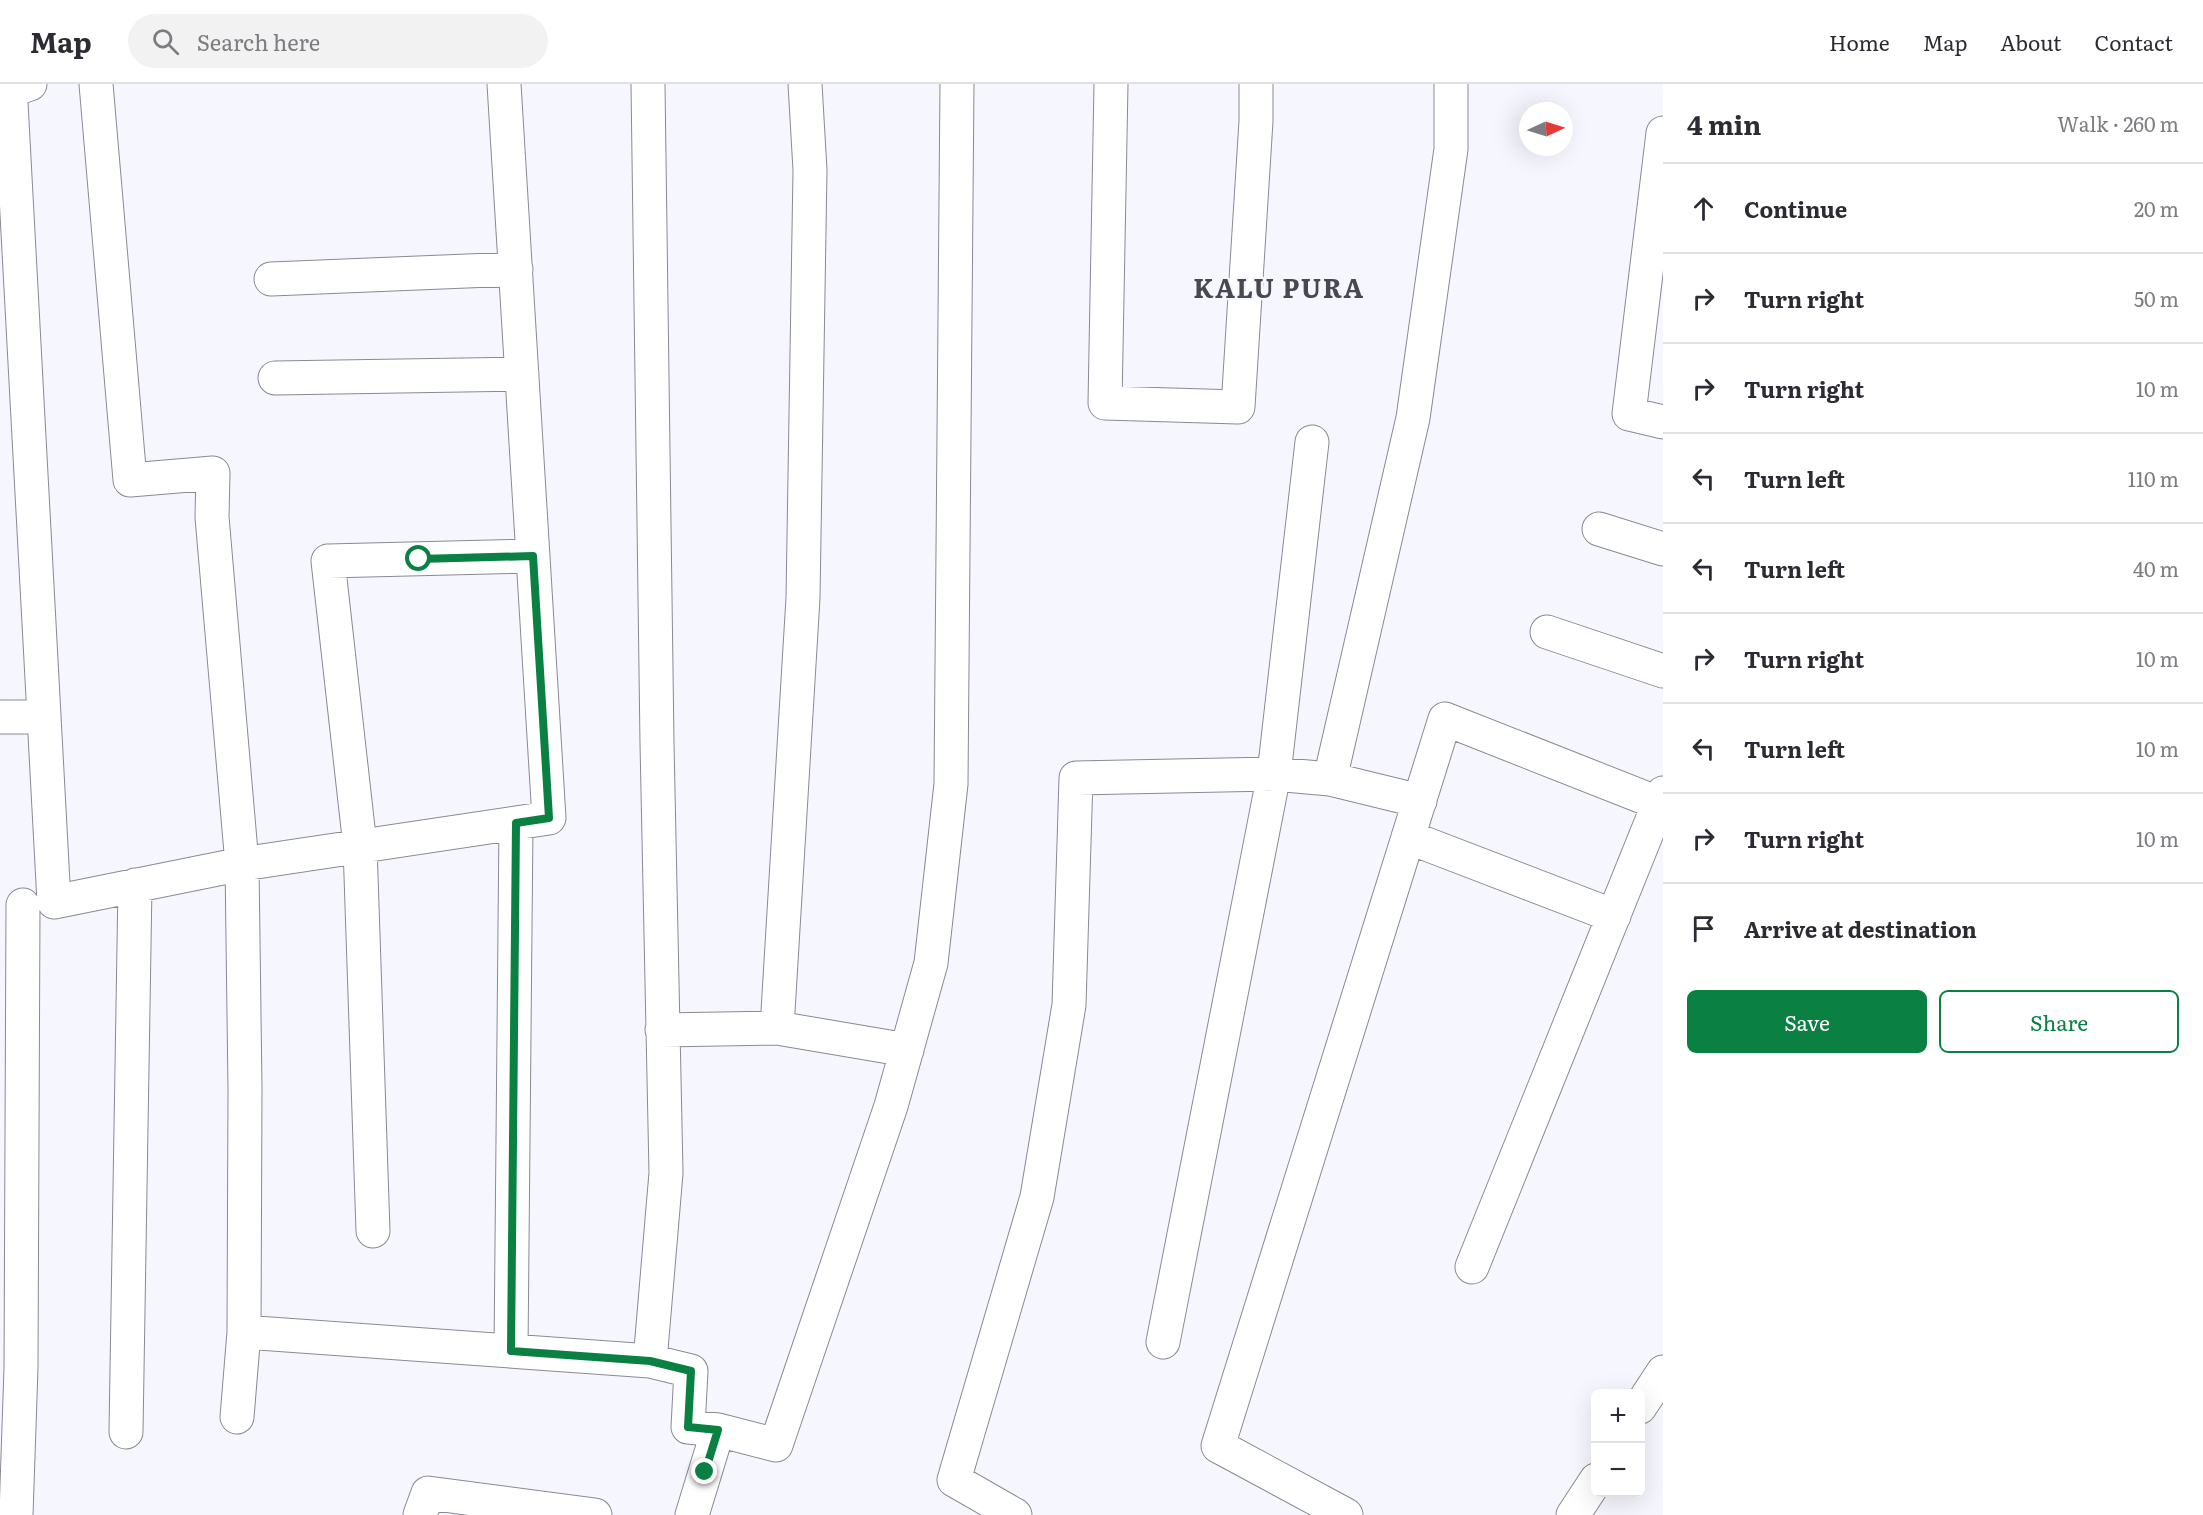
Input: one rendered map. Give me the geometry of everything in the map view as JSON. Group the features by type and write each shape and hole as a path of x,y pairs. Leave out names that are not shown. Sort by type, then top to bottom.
{"street":[{"path":"96,84 129,480 213,473 212,517 242,864 245,1089 244,1332 237,1417"},
{"path":"26,905 242,864 549,818 504,84"},
{"path":"648,84 666,1173 650,1361"},
{"path":"777,1028 803,598 810,170 805,84"},
{"path":"244,1332 650,1361 691,1371 688,1427 718,1430 776,1444 891,1106 931,963 951,784 957,84"},
{"path":"1111,84 1105,403 1238,407 1256,121 1256,84"},
{"path":"1330,779 1413,418 1451,149 1450,84"},
{"path":"12,88 44,717 26,905 21,1368 16,1515"},
{"path":"1663,133 1629,414 1663,422"},
{"path":"271,279 516,269"},
{"path":"275,378 522,374"},
{"path":"1163,1342 1274,774 1312,442"},
{"path":"1599,529 1663,549"},
{"path":"373,1231 360,846 328,561 533,556"},
{"path":"1547,632 1663,671"},
{"path":"0,717 44,717"},
{"path":"1346,1515 1218,1446 1445,719 1662,800 1472,1267"},
{"path":"1016,1515 954,1480 1037,1197 1070,1005 1076,778 1274,774 1330,779 1420,801"},
{"path":"511,1351 516,823"},
{"path":"1408,837 1614,916"},
{"path":"126,1432 135,885"},
{"path":"662,1030 777,1028 907,1050"},
{"path":"1645,1401 1663,1372"},
{"path":"692,1515 718,1430"},
{"path":"1574,1515 1591,1488"},
{"path":"420,1515 428,1493 595,1515"}],"district":[{"name":"KALU PURA","path":"1279,286"}],"route":[{"path":"419,559 533,556 549,818 516,823 511,1351 650,1361 691,1371 688,1427 718,1430 705,1472"}]}
